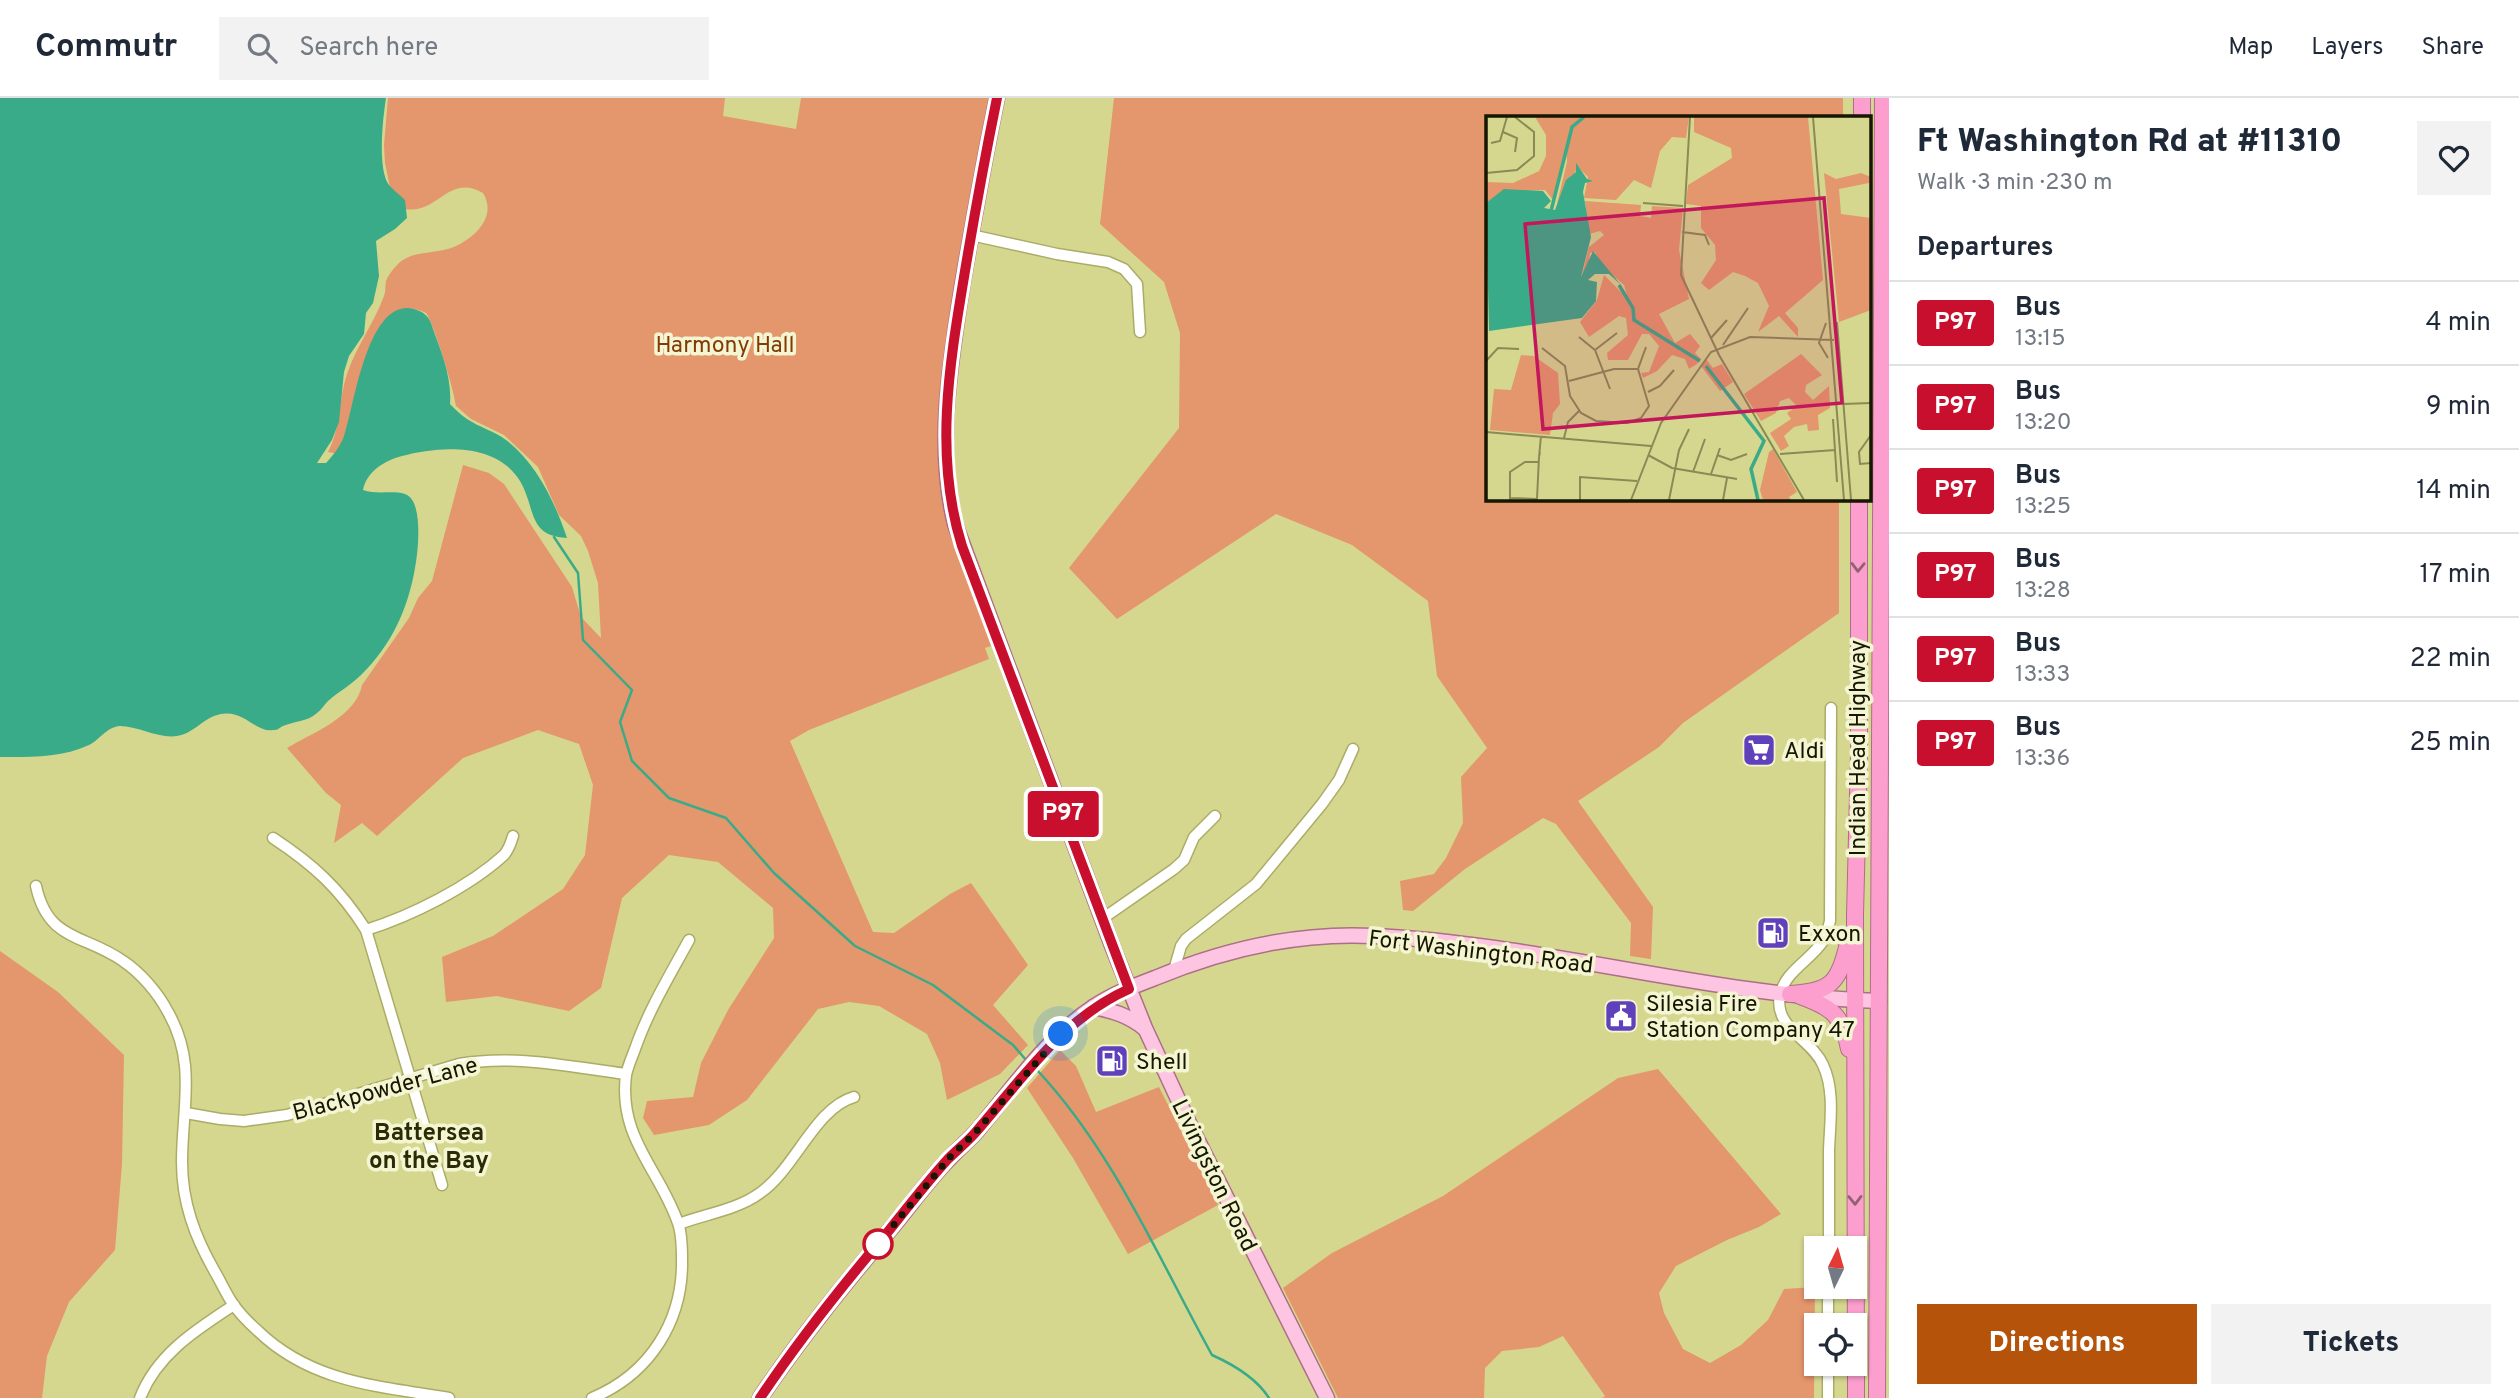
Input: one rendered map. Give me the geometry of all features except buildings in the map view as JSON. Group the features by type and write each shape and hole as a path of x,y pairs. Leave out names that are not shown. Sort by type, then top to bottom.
{"highway":[{"path":"1862,98 1862,116"},
{"name":"Indian Head Highway","path":"1877,1398 1884,1001 1878,794 1883,98"},
{"name":"Indian Head Highway","path":"1856,1398 1855,909 1859,500"},
{"path":"1789,994 1818,992 1828,986 1844,961 1855,909"},
{"path":"1789,994 1826,1007 1842,1022 1855,1085"}],"main road":[{"name":"Livingston Road","path":"997,98 971,235 946,411 945,464 951,507 962,546 1145,1028 1189,1124 1327,1398"},
{"name":"Fort Washington Road","path":"760,1398 823,1310 932,1178 974,1134 1048,1047 1093,1007 1174,970 1261,944 1315,937 1373,936 1448,943 1789,994 1884,1001"},
{"path":"1093,1007 1112,1010 1132,1018 1145,1028"}],"street":[{"path":"971,235 1108,262 1124,269 1137,284 1140,332"},
{"path":"1829,1236 1830,1106 1827,1074 1815,1051 1781,1017 1801,962 1821,945 1830,921 1831,708"},
{"path":"1174,970 1181,946 1186,939 1256,884 1322,804 1339,780 1353,749"},
{"path":"1102,919 1184,860 1194,837 1215,816"},
{"path":"366,930 421,907 460,886 505,854 513,836"},
{"path":"274,838 327,879 350,905 366,930 442,1185"},
{"path":"36,886 40,903 49,920 76,938 121,960 163,1003 176,1028 185,1055 186,1113 182,1158 187,1206 200,1244 234,1306 270,1343 312,1368 347,1380 449,1398"},
{"path":"592,1398 618,1385 640,1366 654,1350 671,1322 680,1298 682,1251 679,1224 632,1132 628,1115 626,1074 647,1018 689,940"},
{"name":"Blackpowder Lane","path":"186,1113 220,1119 262,1119 317,1107 459,1064 489,1060 523,1061 626,1074"},
{"path":"679,1224 735,1206 759,1194 787,1167 830,1110 844,1100 854,1097"},
{"path":"140,1398 166,1356 192,1333 234,1306"},
{"path":"1828,1376 1828,1398"}],"green space":[{"name":"Harmony Hall","path":"388,98 725,98 723,116 796,129 801,98 995,98 967,246 944,470 994,645 985,648 989,659 809,730 790,741 873,932 894,933 950,894 971,883 1028,965 993,1005 1028,1045 1000,1074 947,1100 940,1063 927,1034 879,1006 849,1002 818,1009 747,1100 709,1125 654,1135 643,1118 647,1101 693,1097 701,1063 728,1010 774,938 773,908 718,862 669,855 622,898 601,988 569,1011 497,996 446,1002 442,957 493,936 563,889 585,855 593,785 579,744 538,730 463,758 377,836 362,823 334,843 341,805 326,793 287,748 332,723 351,706 362,685 409,618 418,598 432,581 463,465 489,473 504,484 572,587 581,617 601,638 598,583 581,536 559,515 538,467 504,435 471,419 456,406 434,329 426,313 406,309 389,317 338,454 328,452 336,432 347,374 380,306 390,274 399,263 412,256 445,250 460,244 484,223 488,208 483,193 471,188 461,188 426,206 405,209 391,193 385,163"},
{"path":"1114,98 1843,98 1843,116 1486,116 1486,500 1839,500 1839,613 1683,723 1659,747 1578,801 1653,907 1651,959 1630,956 1631,923 1556,824 1543,818 1465,869 1413,911 1403,910 1400,881 1434,874 1446,858 1463,823 1461,777 1487,748 1437,676 1428,601 1352,545 1276,514 1117,619 1069,568 1179,428 1180,333 1164,282 1100,224"},
{"path":"0,951 58,992 124,1055 122,1164 115,1250 69,1302 47,1356 42,1398 0,1398"},
{"path":"1060,1050 1076,1066 1096,1112 1159,1087 1218,1205 1128,1254 1073,1158 1027,1088"},
{"path":"1658,1069 1781,1214 1676,1266 1659,1293 1664,1313 1683,1349 1710,1363 1741,1345 1768,1320 1784,1289 1804,1288 1804,1299 1815,1299 1815,1313 1804,1313 1804,1376 1814,1376 1814,1398 1602,1398 1605,1396 1563,1336 1539,1347 1502,1351 1485,1368 1484,1398 1338,1398 1283,1288 1332,1253 1443,1196 1618,1078"}],"shaded area":[{"path":"0,98 386,98 383,167 389,185 405,200 407,218 376,241 379,276 373,303 366,313 364,334 349,356 344,372 339,422 332,440 317,463 326,463 342,440 358,380 374,337 385,320 398,310 414,309 426,315 431,323 448,374 450,404 467,419 497,434 517,449 550,497 567,538 554,536 539,526 520,481 510,468 497,459 482,453 450,449 395,458 372,472 363,490 405,494 415,506 417,551 408,598 397,626 372,664 313,716 277,730 266,730 240,716 224,714 209,718 187,733 177,736 120,726 111,729 89,745 67,752 45,756 0,757"}],"waterway":[{"path":"554,537 578,573 583,640 632,690 620,722 632,761 669,798 726,818 774,873 855,946 933,985 1013,1045 1026,1060"},
{"path":"1037,1070 1089,1135 1112,1170 1212,1355 1244,1373 1269,1398"}],"bus line":[{"name":"P97","path":"760,1398 823,1310 857,1268 949,1158 974,1134 1038,1058 1081,1016 1108,998 1129,989 962,546 947,480 945,428 948,389 960,301 997,98"}],"place":[{"name":"Aldi","path":"1759,750"},
{"name":"Exxon","path":"1773,933"},
{"name":"Silesia Fire Station Company 47","path":"1621,1016"},
{"name":"Shell","path":"1112,1061"}],"district":[{"name":"Battersea on the Bay","path":"429,1146"}],"route":[{"path":"878,1244 949,1158 974,1134 1061,1034"}]}
